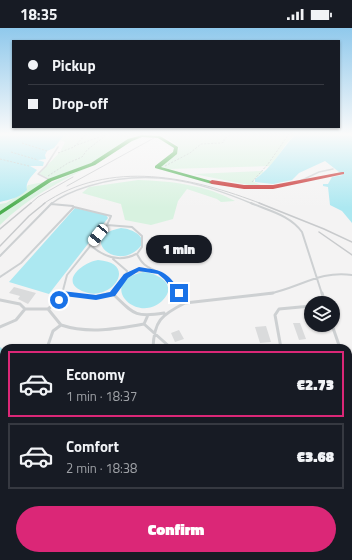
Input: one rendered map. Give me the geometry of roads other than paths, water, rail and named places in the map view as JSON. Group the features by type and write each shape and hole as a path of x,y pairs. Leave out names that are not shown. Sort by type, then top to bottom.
{"street":[{"path":"0,213 47,179 93,164 101,159"},
{"path":"166,159 157,167 219,183 255,187 272,187 299,182 322,173 342,173"}],"lane":[{"path":"47,179 38,174 46,166 50,159"},
{"path":"322,173 333,169"},
{"path":"0,256 51,204 72,192 103,182 122,179 168,178 209,186 242,198 294,223 302,232 323,296"},
{"path":"0,300 20,304 25,309 48,309 59,300 67,276 110,220 111,216 109,214 74,206 51,204"},
{"path":"0,277 21,264 74,206"},
{"path":"106,225 132,227 142,236 142,247 136,254 125,258 111,258"},
{"path":"90,245 96,251 111,258 124,267 127,271 126,276"},
{"path":"136,254 143,266 149,270"},
{"path":"62,293 91,297 112,294 126,276 139,269 160,272 167,277 185,303"},
{"path":"112,294 127,310 148,315 164,313 185,303 204,302 283,290 327,273 341,272 352,275"},
{"path":"280,344 275,315 279,309 304,307"},
{"path":"0,326 16,320 25,309"},
{"path":"48,309 61,325 80,330 144,324"},
{"path":"153,344 153,333 156,325 164,313"},
{"path":"144,324 148,315"},
{"path":"144,324 166,344"},
{"path":"48,344 53,332 61,325"},
{"path":"334,332 339,344"}],"water":[{"path":"0,159 46,159 38,160 44,162 43,166 30,166 37,170 28,182 27,190 24,193 17,197 0,202"},
{"path":"275,159 352,159 352,223 342,211 330,205 328,187 323,186 323,184 328,184 332,177 343,175 325,161 299,173 292,180 273,184 255,182 255,179"},
{"path":"75,208 106,215 108,218 49,294 9,282"},
{"path":"121,228 131,230 139,235 142,242 141,246 128,255 119,256 110,254 104,250 101,244 102,238 108,232"},
{"path":"98,260 110,263 117,268 119,274 117,281 112,287 104,292 95,294 85,292 77,288 73,284 75,274 85,265"},
{"path":"143,272 160,277 167,285 167,295 162,301 152,307 141,308 132,305 125,299 122,292 122,284 129,277"}],"railway":[{"path":"67,186 116,159"},
{"path":"30,204 38,197 73,177"},
{"path":"43,204 69,190 96,181 123,177 151,177 180,180 208,186 262,204"},
{"path":"0,229 31,203"},
{"path":"0,246 29,216 45,203"},
{"path":"259,203 352,242"},
{"path":"319,232 352,255"}]}
